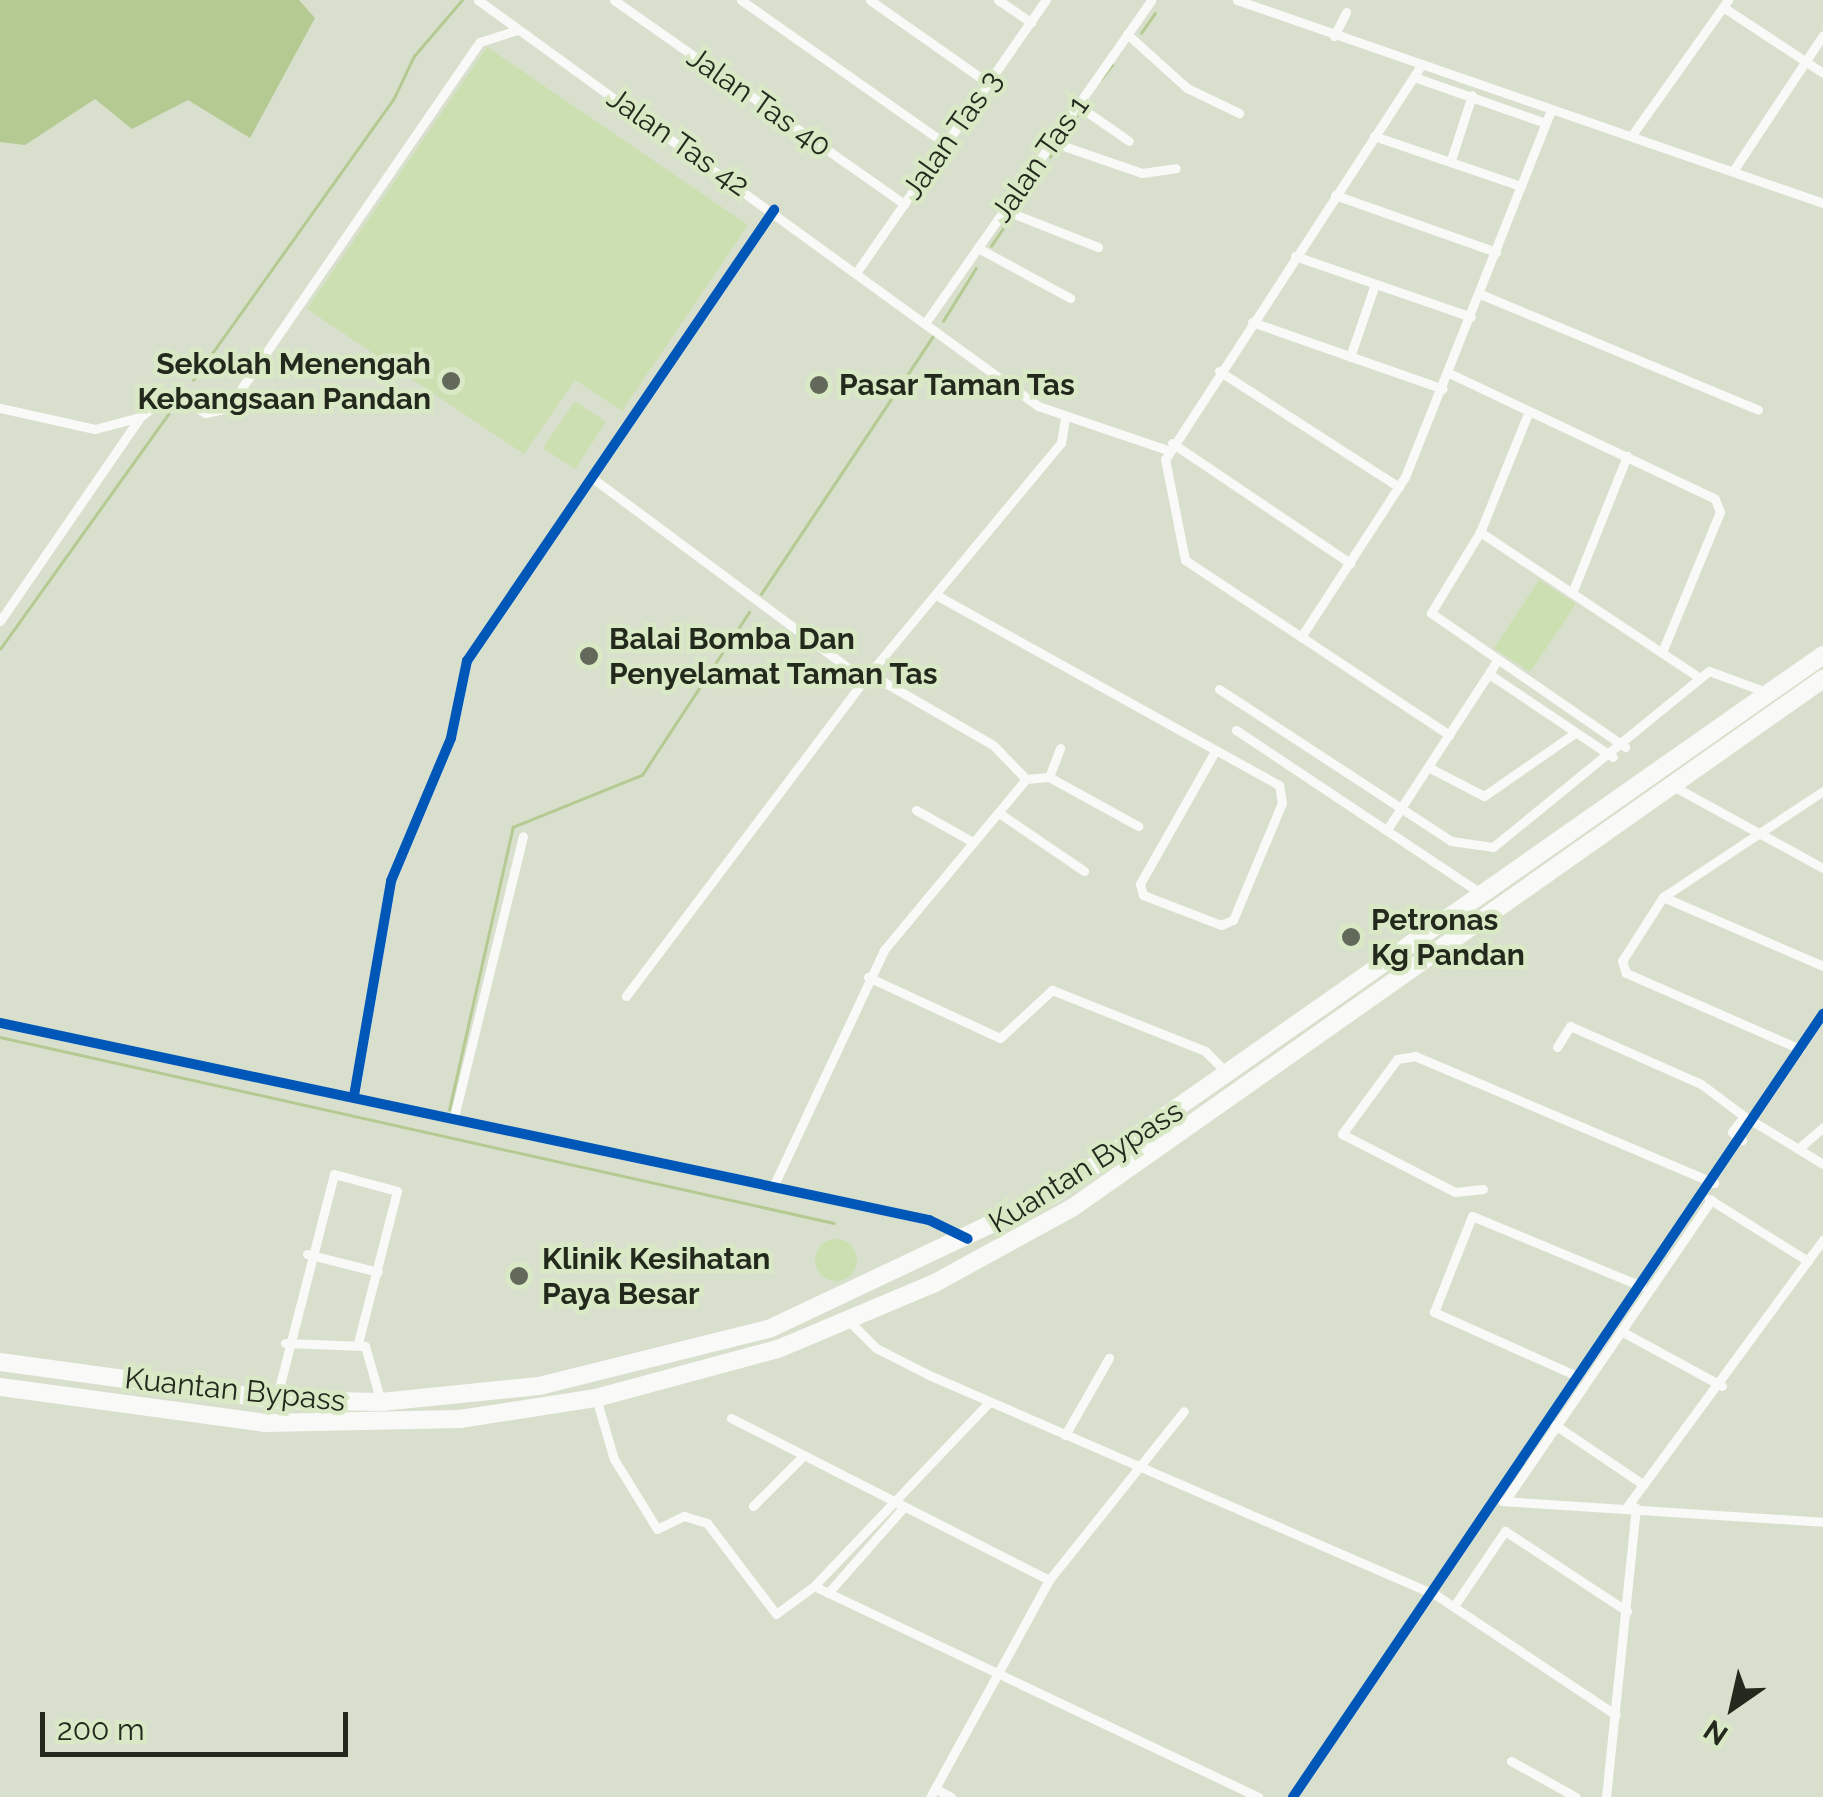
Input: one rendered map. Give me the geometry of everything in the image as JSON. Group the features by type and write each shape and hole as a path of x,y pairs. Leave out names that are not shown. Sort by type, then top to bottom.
{"highway":[{"name":"Kuantan Bypass","path":"0,1362 276,1400 381,1402 539,1386 771,1328 968,1239 1054,1194 1823,655"},
{"name":"Kuantan Bypass","path":"0,1387 265,1424 460,1419 596,1398 778,1349 848,1320 1072,1208 1823,679"}],"street":[{"name":"Jalan Tas 42","path":"478,0 1065,419 1170,446 1350,563"},
{"name":"Jalan Tas 40","path":"614,0 904,204"},
{"path":"741,0 946,144"},
{"path":"870,0 988,84"},
{"path":"998,0 1030,22"},
{"name":"Jalan Tas 3","path":"858,270 1046,0"},
{"name":"Jalan Tas 1","path":"928,319 1151,0"},
{"path":"1241,1 1473,93 1548,118 1632,135 1736,168 1823,204"},
{"path":"1632,135 1725,3 1823,73"},
{"path":"1334,36 1346,12"},
{"path":"0,620 140,417 173,392 204,414 232,404 480,42 520,30"},
{"path":"1128,34 1187,88 1239,113"},
{"path":"1736,168 1823,35"},
{"path":"1417,72 1170,446 1185,560 1449,735"},
{"path":"1451,160 1473,93"},
{"path":"1077,106 1129,141"},
{"path":"1302,637 1399,487 1443,390 1548,118"},
{"path":"1374,136 1521,186"},
{"path":"1052,142 1154,176 1176,168"},
{"path":"1336,195 1496,252"},
{"path":"354,1096 392,881 451,738 464,668 774,210"},
{"path":"1004,210 1098,247"},
{"path":"978,248 1070,298"},
{"path":"1295,256 1470,317"},
{"path":"1350,357 1375,284"},
{"path":"1480,294 1758,410"},
{"path":"1252,322 1443,390"},
{"path":"1219,371 1399,487"},
{"path":"1449,374 1627,456 1720,506 1662,652"},
{"path":"0,408 96,428 140,417"},
{"path":"1529,412 1480,532 1431,613 1625,747"},
{"path":"626,996 867,677 1060,443 1065,419"},
{"path":"1572,592 1627,456"},
{"path":"591,477 867,677 993,745 1026,780"},
{"path":"1480,532 1700,678"},
{"path":"936,595 1214,754 1279,785"},
{"path":"1388,828 1497,661"},
{"path":"1219,688 1450,841 1494,847 1625,747 1700,678 1722,668 1768,693"},
{"path":"1488,674 1612,757"},
{"path":"1236,730 1483,895"},
{"path":"1428,767 1484,796 1575,733"},
{"path":"1049,777 1060,748"},
{"path":"1214,754 1140,884 1143,895 1221,925 1232,920 1282,803 1279,785 1294,767"},
{"path":"772,1188 868,977 971,841 1026,780 1049,777 1138,826"},
{"path":"1673,786 1758,836 1823,868"},
{"path":"1800,1049 1626,973 1626,945 1663,897 1823,792"},
{"path":"916,810 971,841"},
{"path":"1000,813 1084,871"},
{"path":"454,1117 523,836"},
{"path":"1663,897 1823,966"},
{"path":"868,977 1000,1038 1052,990 1205,1051 1229,1075"},
{"path":"1500,1500 1621,1331 1821,1021"},
{"path":"0,1023 929,1220 968,1239"},
{"path":"1557,1046 1570,1026 1701,1084 1744,1116 1732,1132 1742,1140"},
{"path":"1482,1188 1455,1192 1342,1134 1396,1059 1415,1056 1714,1182"},
{"path":"1754,1122 1823,1164"},
{"path":"1798,1148 1823,1127"},
{"path":"276,1400 285,1343 307,1254 334,1174 397,1191 358,1344"},
{"path":"1707,1198 1808,1261"},
{"path":"1295,1796 1500,1500 1577,1376 1707,1198"},
{"path":"1577,1376 1434,1312 1472,1216 1641,1286"},
{"path":"1606,1797 1627,1611 1631,1508 1823,1240"},
{"path":"307,1254 378,1272"},
{"path":"848,1320 876,1348 989,1402 1436,1594 1616,1715"},
{"path":"1621,1331 1722,1386"},
{"path":"285,1343 358,1344 375,1357 381,1402"},
{"path":"1064,1436 1109,1358"},
{"path":"596,1398 614,1460 657,1529 684,1516 707,1523 776,1614 814,1586 898,1506"},
{"path":"828,1592 989,1402"},
{"path":"951,1797 933,1793 1049,1580 1184,1411"},
{"path":"731,1418 1049,1580"},
{"path":"1556,1425 1644,1485"},
{"path":"752,1506 803,1456"},
{"path":"1500,1500 1823,1522"},
{"path":"1454,1606 1505,1531 1627,1611"},
{"path":"814,1586 996,1680 1258,1797"},
{"path":"1511,1761 1576,1797"}],"shaded area":[{"path":"0,0 299,0 315,18 250,138 188,100 132,129 95,99 25,145 0,142"},
{"path":"487,47 748,225 622,411 575,380 524,454 307,309"},
{"path":"575,401 606,422 575,469 543,448"},
{"path":"1539,580 1576,604 1530,672 1494,648"},
{"path":"836,1239 851,1245 857,1260 851,1275 836,1281 821,1275 815,1260 821,1245"}],"waterway":[{"path":"193,380 393,100 414,56 462,0"},
{"path":"1141,33 1155,13"},
{"path":"1101,79 1112,65"},
{"path":"1062,137 1079,113"},
{"path":"1050,157 1055,148"},
{"path":"1017,208 1034,179"},
{"path":"991,246 1003,228"},
{"path":"943,321 976,268"},
{"path":"761,594 933,336"},
{"path":"0,649 168,414"},
{"path":"449,1110 513,827 642,775 749,612"},
{"path":"0,1037 834,1223"}],"cycle path":[{"path":"354,1096 391,881 451,738 467,661 774,210"},
{"path":"1293,1797 1823,1014"},
{"path":"0,1023 929,1220 968,1239"}],"place":[{"name":"Sekolah Menengah Kebangsaan Pandan","path":"451,381"},
{"name":"Pasar Taman Tas","path":"819,385"},
{"name":"Balai Bomba Dan Penyelamat Taman Tas","path":"589,656"},
{"name":"Petronas Kg Pandan","path":"1351,937"},
{"name":"Klinik Kesihatan Paya Besar","path":"519,1276"}]}
